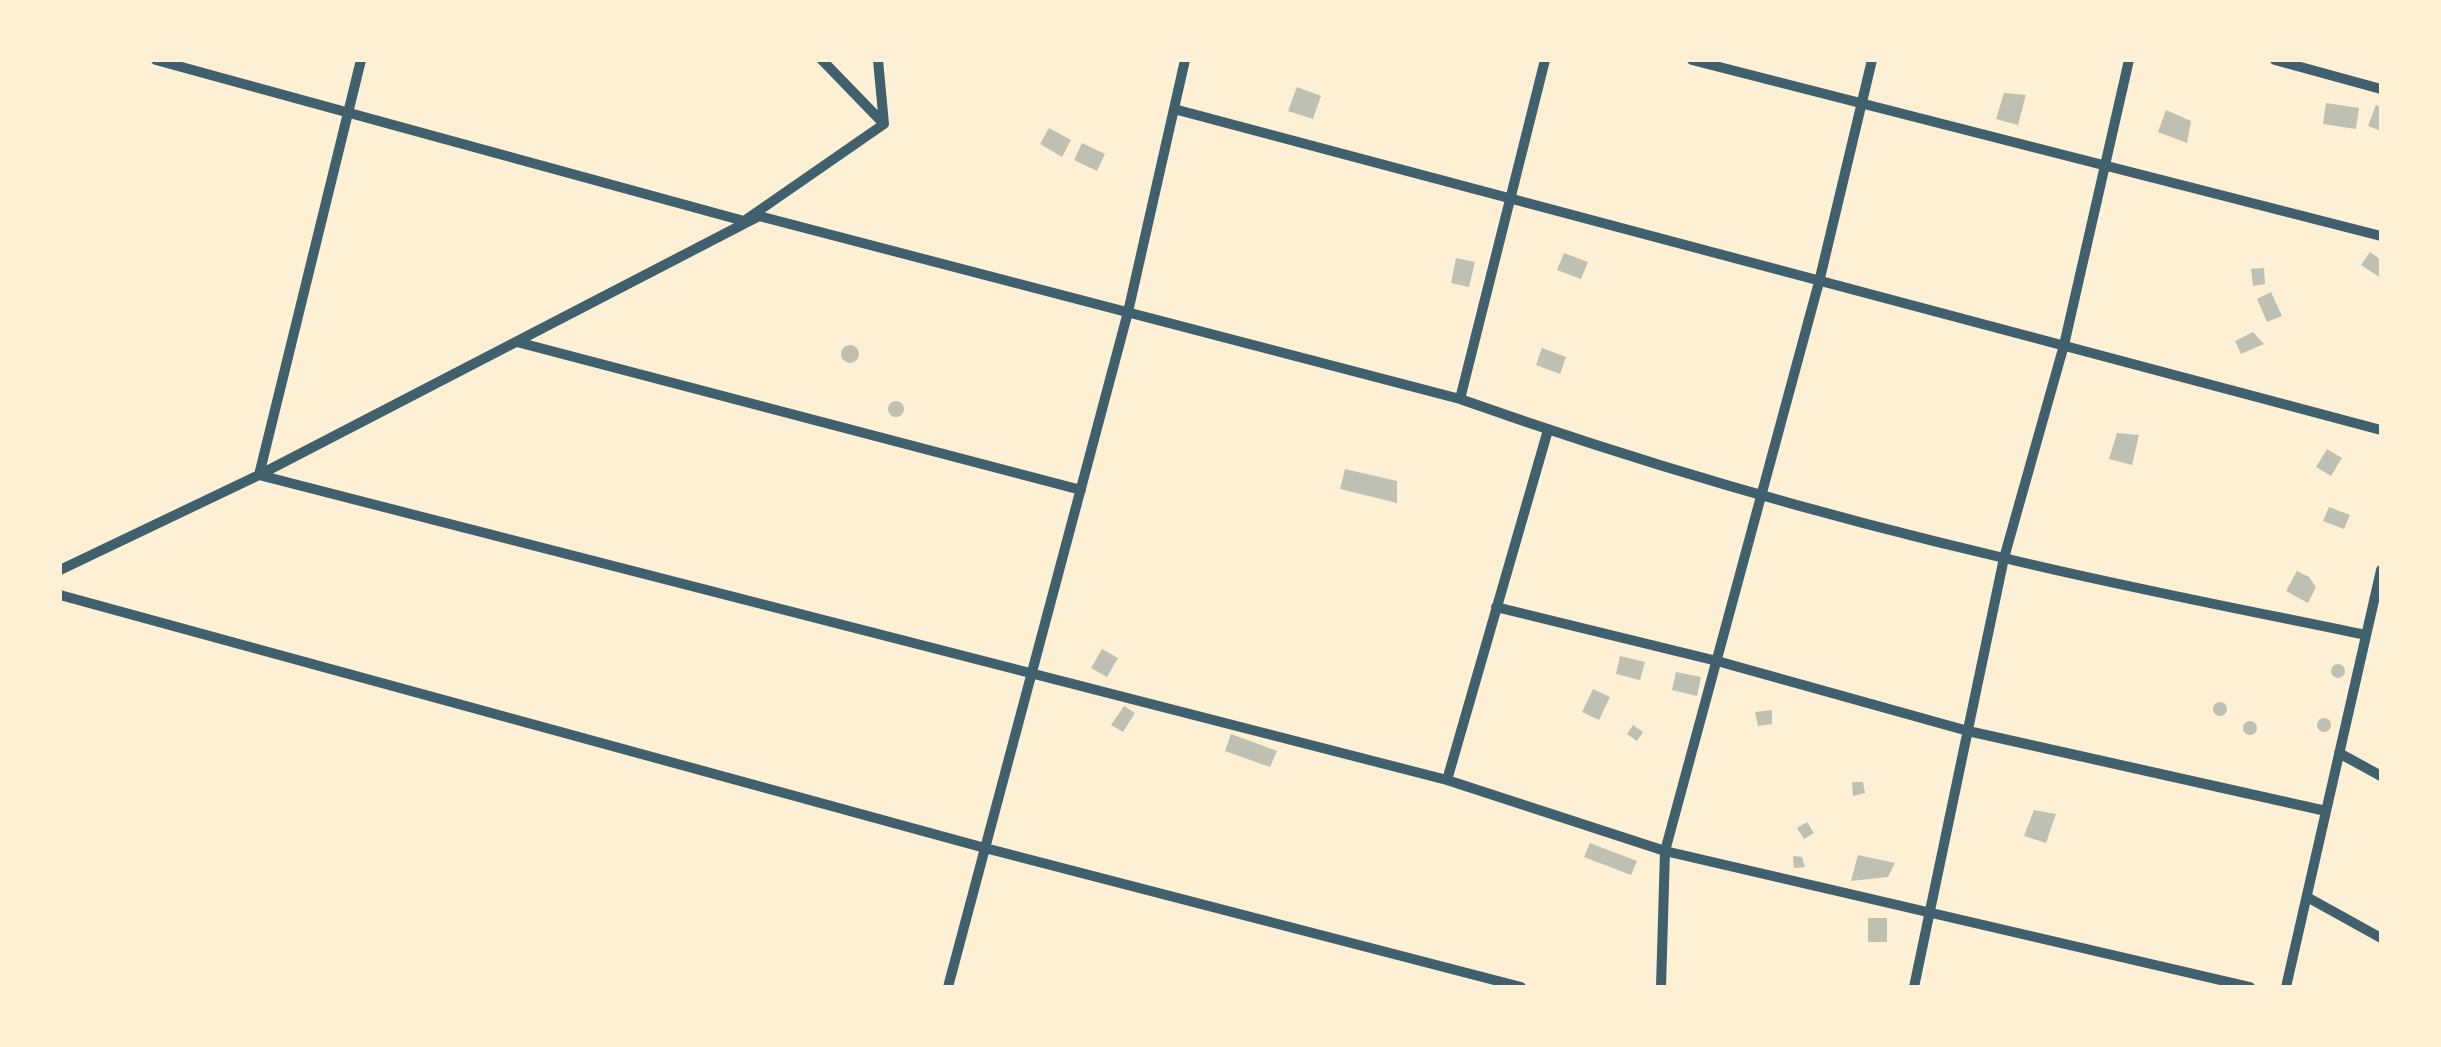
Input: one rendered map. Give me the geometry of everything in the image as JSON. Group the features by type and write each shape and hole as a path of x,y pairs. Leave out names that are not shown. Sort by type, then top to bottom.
{"street":[{"path":"156,60 744,221 758,216 1460,399 1762,496 2004,558 2366,636"},
{"path":"260,476 360,60"},
{"path":"822,60 884,124"},
{"path":"878,60 884,124"},
{"path":"948,987 1128,312 1185,60"},
{"path":"1460,399 1545,60"},
{"path":"1692,60 2381,236"},
{"path":"1661,987 1665,851 1762,496 1872,60"},
{"path":"1914,987 2004,558 2064,345 2129,60"},
{"path":"2274,60 2381,89"},
{"path":"1174,108 2381,430"},
{"path":"60,570 260,476 744,221 884,124"},
{"path":"517,342 1081,490"},
{"path":"1447,780 1548,430"},
{"path":"260,476 1447,780 1665,851 2250,987"},
{"path":"2286,987 2366,636 2376,615 2381,570"},
{"path":"60,595 985,848 1521,987"},
{"path":"1496,608 1717,661 1968,731 2326,810"},
{"path":"2340,752 2381,776"},
{"path":"2307,897 2381,938"}],"building":[{"path":"1297,87 1321,96 1313,119 1288,111"},
{"path":"2004,93 2026,95 2018,125 1996,119"},
{"path":"2326,103 2359,108 2356,129 2323,124"},
{"path":"2376,105 2381,107 2381,131 2368,126"},
{"path":"2166,110 2191,121 2187,143 2158,132"},
{"path":"1049,128 1071,140 1062,157 1040,144"},
{"path":"1082,143 1105,154 1097,171 1074,160"},
{"path":"2370,252 2381,260 2381,278 2361,265"},
{"path":"1564,253 1588,262 1581,279 1557,270"},
{"path":"1456,258 1475,262 1469,287 1451,283"},
{"path":"2264,268 2265,284 2253,286 2251,269"},
{"path":"2271,292 2282,316 2267,322 2257,299"},
{"path":"2253,332 2264,344 2241,354 2235,341"},
{"path":"850,345 859,354 850,363 841,354"},
{"path":"1542,348 1566,357 1560,374 1536,365"},
{"path":"896,401 904,409 896,417 888,409"},
{"path":"2117,433 2139,435 2132,465 2109,459"},
{"path":"2327,449 2342,458 2331,476 2316,467"},
{"path":"1345,469 1397,481 1397,503 1340,489"},
{"path":"2329,507 2350,515 2344,529 2323,521"},
{"path":"2297,571 2309,577 2316,587 2308,603 2286,591"},
{"path":"1102,649 1118,658 1107,677 1091,668"},
{"path":"1620,656 1645,662 1640,680 1616,674"},
{"path":"2338,664 2345,671 2338,678 2331,671"},
{"path":"1676,672 1701,677 1697,696 1672,690"},
{"path":"1593,689 1610,697 1599,720 1582,712"},
{"path":"2220,702 2227,709 2220,716 2213,709"},
{"path":"1124,706 1135,713 1123,732 1111,725"},
{"path":"1772,710 1772,724 1758,726 1755,712"},
{"path":"2324,718 2331,725 2324,732 2317,725"},
{"path":"2250,721 2257,728 2250,735 2243,728"},
{"path":"1633,725 1643,732 1637,741 1627,734"},
{"path":"1231,734 1277,751 1270,767 1225,751"},
{"path":"1852,782 1863,782 1865,793 1853,796"},
{"path":"2034,810 2056,814 2046,843 2024,836"},
{"path":"1807,822 1814,833 1804,839 1797,828"},
{"path":"1590,843 1637,861 1631,875 1584,857"},
{"path":"1858,855 1895,863 1888,877 1851,881"},
{"path":"1793,856 1802,857 1805,867 1794,868"},
{"path":"1868,918 1887,918 1887,942 1868,942"}]}
